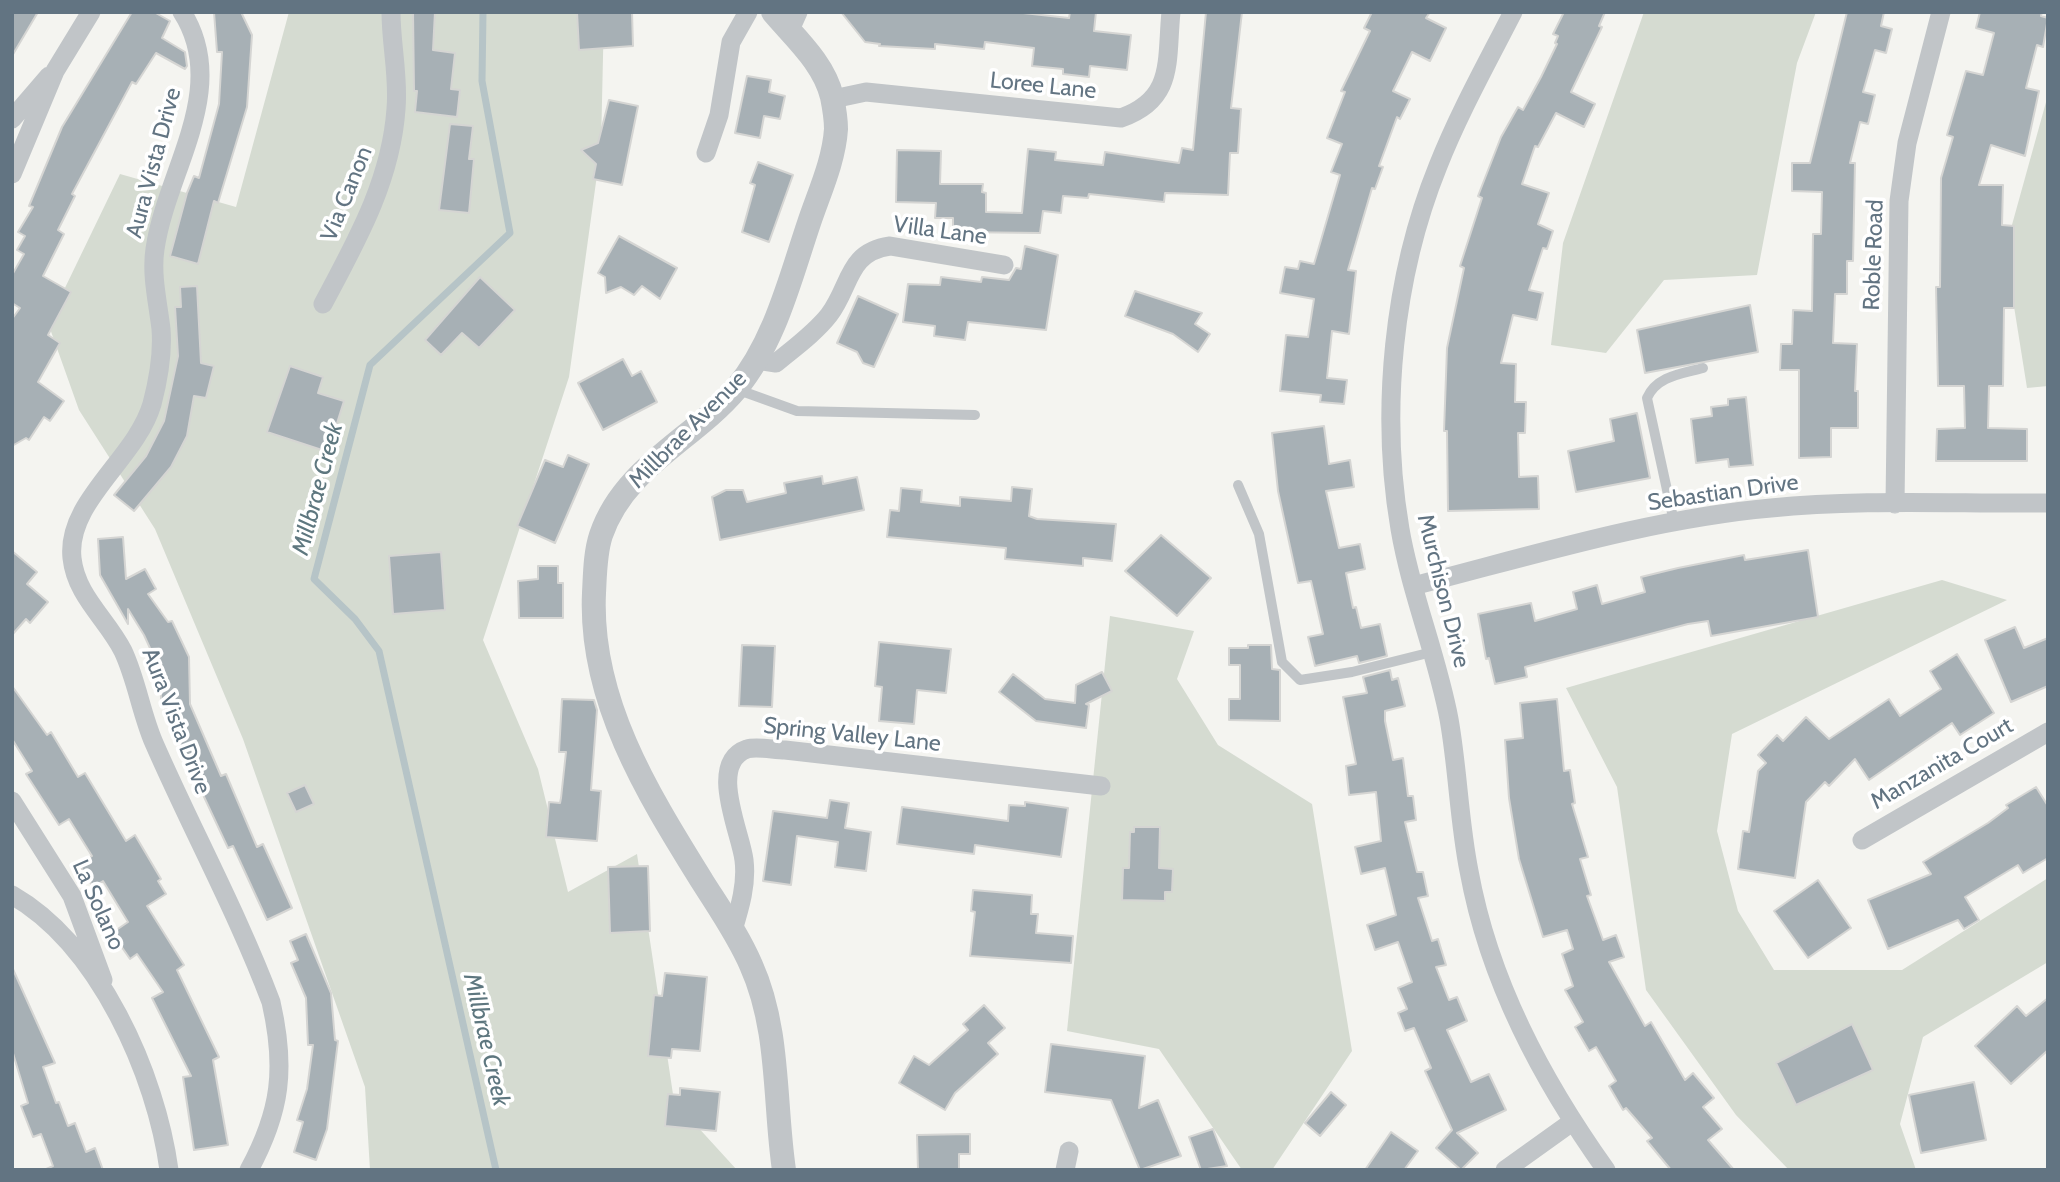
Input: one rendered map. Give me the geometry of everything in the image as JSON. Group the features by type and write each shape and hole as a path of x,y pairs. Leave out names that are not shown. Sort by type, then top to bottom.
{"street":[{"path":"12,174 55,71 91,12"},
{"name":"Aura Vista Drive","path":"182,12 193,29 200,58 200,92 191,130 163,214 155,251 161,332 159,369 151,406 136,437 120,463 89,499 73,530 72,558 78,582 90,605 122,648 134,678 152,740 259,968 271,1002 279,1038 280,1076 276,1108 265,1140"},
{"name":"Via Canon","path":"323,304 365,224 391,151 397,107 391,12"},
{"path":"706,153 719,115 731,42 748,12"},
{"name":"Millbrae Avenue","path":"773,12 794,22 825,77 832,99 836,128 831,160 776,318 757,360 736,389 638,476 618,502 601,536 593,615 597,658 625,746 671,831 733,930 752,967 772,1041 784,1170"},
{"name":"Loree Lane","path":"832,99 866,92 1121,118 1141,111 1156,98 1163,83 1171,12"},
{"name":"Murchison Drive","path":"1513,12 1437,168 1419,225 1405,285 1396,345 1394,469 1400,528 1448,717 1461,826 1482,925 1518,1024 1572,1122 1606,1170"},
{"name":"Roble Road","path":"1895,505 1899,201 1910,130 1941,12"},
{"path":"12,119 55,71"},
{"name":"Villa Lane","path":"757,360 776,363 813,331 830,314 858,260 872,248 890,246 1004,265"},
{"name":"Sebastian Drive","path":"1413,586 1675,522 1772,508 2048,503"},
{"name":"Manzanita Court","path":"1862,840 2048,732"},
{"name":"Spring Valley Lane","path":"733,930 743,897 744,860 733,823 728,774 735,757 748,749 785,750 1101,786"},
{"name":"La Solano","path":"12,801 72,896 110,997"},
{"path":"12,895 63,938 110,997 138,1056 153,1097 169,1170"},
{"path":"1505,1170 1572,1122"},
{"path":"249,1170 265,1140"},
{"path":"265,1140 266,1170"}],"lane":[{"path":"1675,522 1647,398 1652,388 1662,380 1703,368"},
{"path":"736,389 797,411 975,415"},
{"path":"1238,485 1259,534 1282,662 1300,680 1352,672 1432,652"}],"shaded area":[{"path":"289,12 604,12 601,146 569,377 483,640 538,769 568,892 637,854 674,1101 737,1170 370,1170 365,1087 243,739 155,529 79,410 48,323 120,174 236,207"},
{"path":"1644,12 1816,12 1797,63 1757,275 1664,280 1606,353 1551,345 1563,243"},
{"path":"2048,95 2048,386 2027,388 2005,250"},
{"path":"1942,580 2007,600 1732,734 1717,831 1738,911 1774,970 1902,970 2048,878 2048,962 1923,1037 1900,1124 1916,1170 1789,1170 1736,1115 1646,990 1617,787 1566,688"},
{"path":"1110,616 1194,631 1177,679 1218,745 1312,804 1352,1051 1272,1170 1242,1170 1159,1049 1067,1031"}],"building":[{"path":"12,12 38,12 12,56"},
{"path":"132,12 154,12 170,21 162,38 185,52 187,66 185,69 156,53 136,84 132,82 72,194 75,196 58,230 64,234 43,276 71,292 48,335 60,343 38,382 64,401 50,421 44,417 29,440 26,438 12,446 12,319 20,308 12,303 12,275 24,254 17,250 25,236 18,232 33,207 29,206 62,127"},
{"path":"214,12 241,12 252,35 247,107 218,203 214,201 198,264 170,256 187,193 194,176 199,178 219,104 222,52 217,52"},
{"path":"413,12 435,12 433,50 455,53 451,89 460,90 457,117 415,112 417,91 414,91"},
{"path":"577,12 632,12 633,46 579,50"},
{"path":"841,12 1014,12 1069,18 1070,12 1096,12 1094,31 1131,35 1127,70 1090,66 1089,77 1063,74 1063,69 1032,66 1034,48 985,42 984,49 935,44 935,49 879,46 880,44 865,42"},
{"path":"1206,12 1242,12 1231,108 1241,109 1238,153 1230,153 1228,195 1165,193 1164,202 1089,194 1088,198 1063,196 1061,213 1043,211 1040,233 953,232 953,218 935,218 936,203 896,202 897,150 941,151 940,184 983,184 986,212 1022,213 1028,149 1056,152 1055,160 1103,165 1105,152 1179,163 1182,148 1193,150"},
{"path":"1372,12 1430,12 1426,18 1446,28 1430,61 1412,52 1393,91 1410,99 1400,119 1397,117 1379,166 1383,167 1375,189 1372,188 1348,270 1356,271 1349,334 1332,331 1327,378 1347,380 1344,404 1320,402 1321,395 1280,391 1286,335 1308,337 1314,299 1280,293 1285,267 1298,269 1300,261 1314,264 1340,175 1331,172 1342,144 1327,138 1345,92 1341,91 1370,31 1364,28"},
{"path":"1564,12 1605,12 1599,26 1602,27 1571,92 1595,104 1584,127 1556,113 1538,147 1535,146 1522,184 1549,193 1538,224 1553,231 1547,249 1543,248 1529,290 1543,293 1537,320 1513,315 1501,363 1516,364 1515,402 1526,402 1525,433 1518,433 1519,477 1538,476 1539,509 1448,511 1447,431 1444,431 1447,348 1464,268 1460,266 1482,198 1478,196 1501,137 1518,107 1523,110 1541,77 1557,44 1555,43 1558,36 1553,34"},
{"path":"1847,12 1884,12 1881,26 1892,29 1886,53 1875,50 1863,92 1875,95 1868,124 1860,122 1850,163 1855,163 1853,261 1847,261 1847,294 1835,294 1833,343 1857,344 1855,391 1858,391 1858,428 1831,428 1831,457 1799,458 1799,370 1780,370 1781,344 1792,344 1793,310 1812,311 1813,234 1821,234 1822,192 1792,191 1792,163 1810,163"},
{"path":"1980,12 2042,12 2041,16 2048,18 2043,47 2037,45 2026,88 2039,91 2025,156 1991,145 1979,185 2003,185 2002,225 2014,226 2014,308 2004,308 2003,386 1989,386 1988,428 2027,429 2027,461 1936,461 1937,429 1965,428 1964,386 1938,386 1936,287 1940,287 1941,178 1953,137 1947,135 1966,71 1983,75 1994,33 1976,28"},
{"path":"747,76 771,80 769,92 785,96 780,119 764,116 760,138 735,133"},
{"path":"609,100 638,106 622,185 593,179 596,164 581,150 598,143"},
{"path":"450,124 473,126 469,159 474,159 469,213 439,210"},
{"path":"758,162 793,175 769,242 742,232 755,185 750,183"},
{"path":"619,236 677,268 660,299 642,286 634,295 621,287 606,293 605,277 598,273"},
{"path":"1025,246 1058,255 1046,330 968,322 965,340 934,336 935,326 903,322 908,284 940,285 941,277 981,282 982,277 1009,280 1016,268 1021,269"},
{"path":"480,277 515,310 479,348 462,333 441,355 425,340"},
{"path":"197,286 201,363 214,366 206,398 194,396 187,436 171,467 134,511 114,495 146,456 164,421 178,356 175,307 181,307 180,287"},
{"path":"1135,291 1202,313 1195,324 1210,334 1198,352 1173,334 1125,316"},
{"path":"858,296 898,314 874,367 863,363 857,352 837,343"},
{"path":"1750,305 1758,352 1645,373 1637,330"},
{"path":"623,359 632,376 641,371 657,402 603,430 578,383"},
{"path":"290,366 323,377 318,393 344,401 328,452 267,432"},
{"path":"1746,397 1753,465 1729,467 1728,459 1696,463 1691,419 1712,416 1711,407 1728,405 1728,399"},
{"path":"1637,413 1650,478 1576,492 1568,451 1614,441 1610,419"},
{"path":"1324,426 1329,464 1350,460 1354,487 1326,491 1339,548 1360,544 1365,569 1346,573 1353,608 1356,607 1361,628 1380,624 1387,656 1359,663 1357,656 1315,666 1308,637 1323,634 1311,581 1298,583 1278,491 1272,433"},
{"path":"568,455 589,464 555,543 517,526 545,460 563,467"},
{"path":"822,476 823,484 857,477 864,510 720,540 712,497 726,490 743,490 747,502 786,493 784,483"},
{"path":"1012,487 1032,489 1029,516 1037,519 1116,524 1112,561 1083,558 1083,566 1005,559 1006,548 887,537 890,510 899,511 901,488 922,490 921,502 960,506 960,497 1011,501"},
{"path":"1161,535 1211,578 1177,616 1125,571"},
{"path":"123,537 126,579 145,569 156,589 148,594 168,622 172,621 189,657 190,704 221,776 226,774 257,847 263,844 292,908 267,920 233,846 228,848 183,752 161,698 160,670 144,635 128,609 128,624 100,575 98,539"},
{"path":"1808,550 1818,617 1711,636 1708,621 1688,624 1525,667 1527,677 1495,684 1489,658 1486,659 1478,614 1531,603 1535,621 1577,609 1573,592 1597,585 1602,604 1645,592 1641,577 1744,555 1745,560"},
{"path":"12,551 37,572 27,584 48,602 30,623 26,619 12,635"},
{"path":"441,552 445,610 393,614 389,556"},
{"path":"538,566 558,566 558,583 563,583 563,618 519,618 518,581 538,579"},
{"path":"2015,627 2024,648 2048,638 2048,686 2011,702 1985,640"},
{"path":"879,642 951,649 946,693 917,690 914,724 879,721 882,687 875,686"},
{"path":"742,645 775,646 772,707 739,706"},
{"path":"1248,645 1271,645 1272,669 1280,670 1280,721 1229,720 1229,699 1240,699 1240,665 1229,665 1229,648 1248,648"},
{"path":"1957,654 1994,713 1960,735 1952,723 1869,780 1855,759 1829,786 1825,782 1806,802 1795,878 1738,869 1743,831 1749,832 1758,771 1766,763 1758,755 1777,735 1783,741 1806,717 1829,739 1889,699 1900,716 1941,689 1930,671"},
{"path":"1390,670 1392,680 1398,678 1405,706 1385,711 1385,721 1393,760 1403,758 1408,796 1413,796 1416,820 1405,822 1417,872 1423,872 1428,896 1418,898 1432,941 1438,939 1446,965 1436,967 1449,1000 1457,997 1467,1021 1447,1030 1471,1082 1489,1074 1506,1110 1457,1133 1478,1153 1461,1170 1436,1148 1452,1130 1425,1071 1431,1068 1414,1028 1405,1031 1398,1013 1407,1009 1398,988 1412,982 1398,942 1375,950 1367,925 1396,915 1385,868 1361,874 1355,847 1381,841 1376,792 1349,795 1346,766 1356,764 1343,697 1367,693 1363,677"},
{"path":"1102,672 1112,691 1086,704 1089,705 1086,728 1036,721 999,692 1013,674 1045,699 1075,703 1076,685"},
{"path":"12,686 47,735 51,732 78,777 85,773 126,841 135,835 161,879 158,881 166,894 147,906 184,965 177,970 219,1057 213,1060 228,1145 194,1150 183,1077 191,1076 152,998 163,992 137,954 130,959 112,933 128,922 103,881 93,887 79,864 92,856 69,819 59,825 26,774 32,771 12,739"},
{"path":"562,699 594,700 597,710 591,790 601,791 597,841 546,837 549,802 560,803 561,798 566,752 559,752"},
{"path":"1557,699 1564,771 1570,770 1575,803 1572,804 1588,857 1580,859 1591,895 1587,896 1603,940 1616,935 1624,957 1609,962 1645,1026 1651,1022 1685,1080 1693,1073 1714,1098 1703,1107 1722,1129 1708,1140 1734,1170 1671,1170 1647,1141 1652,1138 1626,1108 1623,1110 1609,1086 1616,1081 1596,1047 1589,1051 1575,1027 1583,1022 1565,990 1573,986 1562,954 1573,949 1567,930 1543,937 1519,859 1509,798 1505,740 1523,738 1520,703"},
{"path":"305,785 314,804 296,812 287,793"},
{"path":"2036,787 2048,806 2048,858 2023,873 2018,865 1965,897 1979,920 1964,929 1958,920 1888,949 1868,900 1931,874 1923,862 1988,823 2008,808 2006,805"},
{"path":"830,800 849,803 845,828 871,832 866,871 835,867 838,842 797,836 791,885 763,881 773,811 827,818"},
{"path":"1025,802 1068,808 1061,857 975,845 974,854 897,844 902,807 1008,821 1009,805 1025,806"},
{"path":"1134,827 1160,827 1159,868 1173,869 1172,892 1165,892 1165,901 1122,900 1123,868 1129,868 1130,832 1134,832"},
{"path":"648,866 650,931 610,933 608,867"},
{"path":"1818,880 1851,928 1808,958 1774,911"},
{"path":"973,890 1032,895 1031,914 1038,914 1036,933 1073,936 1071,963 970,956 975,912 971,911"},
{"path":"306,934 331,993 335,1040 338,1041 327,1129 316,1160 294,1152 303,1122 297,1120 307,1089 313,1045 308,1045 306,998 291,963 298,960 290,941"},
{"path":"12,967 55,1063 43,1067 56,1103 59,1102 68,1126 75,1123 86,1152 95,1148 103,1170 44,1170 53,1166 41,1134 33,1137 21,1106 28,1103 12,1050"},
{"path":"665,973 707,977 700,1051 672,1049 671,1058 648,1056 654,995 662,996"},
{"path":"2048,998 2048,1050 2011,1084 1975,1046 2017,1006 2026,1016"},
{"path":"984,1005 1005,1028 988,1043 998,1054 955,1093 945,1110 899,1083 914,1056 929,1065 968,1030 963,1024"},
{"path":"1852,1024 1873,1070 1796,1105 1776,1063"},
{"path":"1051,1044 1145,1056 1139,1108 1158,1100 1181,1156 1140,1170 1111,1100 1045,1092"},
{"path":"1974,1082 1986,1140 1921,1153 1909,1095"},
{"path":"680,1088 720,1092 716,1131 665,1126 668,1094 680,1095"},
{"path":"1331,1092 1346,1105 1320,1136 1305,1123"},
{"path":"1213,1129 1227,1166 1201,1170 1189,1137"},
{"path":"1391,1132 1418,1151 1404,1170 1365,1170"},
{"path":"970,1134 970,1154 959,1154 959,1170 918,1170 917,1135"}],"waterway":[{"name":"Millbrae Creek","path":"483,12 482,81 510,233 370,365 314,579 355,619 379,651 496,1170"}]}
